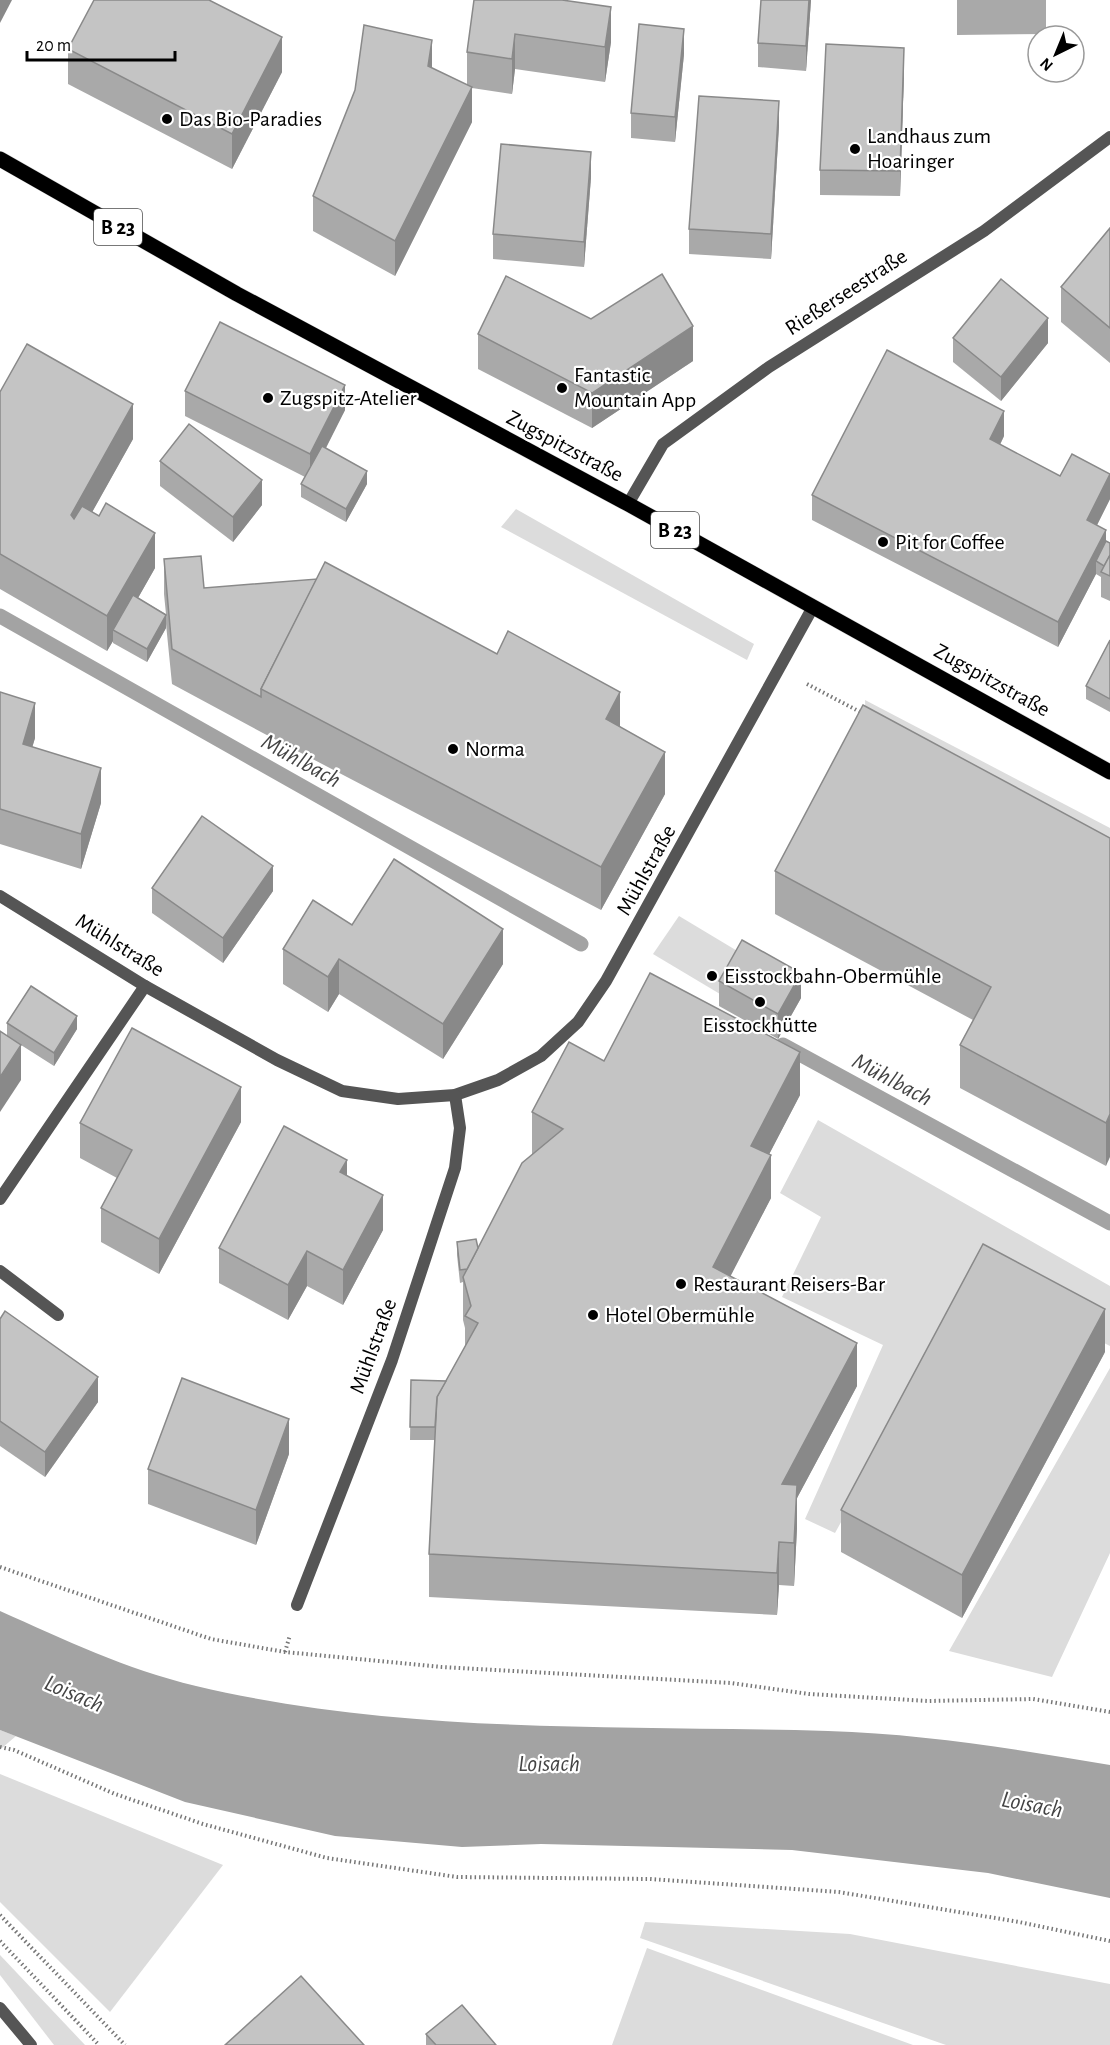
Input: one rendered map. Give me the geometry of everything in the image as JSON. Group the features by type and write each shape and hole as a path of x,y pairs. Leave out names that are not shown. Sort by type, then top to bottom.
{"main road":[{"name":"Zugspitzstraße","path":"0,159 427,398 628,504 1110,772"}],"street":[{"name":"Rießerseestraße","path":"628,504 663,444 769,367 984,231 1110,137"},
{"name":"Mühlstraße","path":"0,896 145,987 277,1060 342,1091 398,1099 455,1095 498,1080 541,1056 578,1022 606,981 628,945 813,607"},
{"path":"0,1199 145,987"},
{"name":"Mühlstraße","path":"297,1605 392,1360 455,1168 460,1128 455,1095"},
{"path":"0,1271 58,1315"},
{"path":"0,2008 31,2045"}],"path":[{"path":"780,670 873,719"},
{"path":"0,1567 211,1639 285,1652 442,1667 731,1683 808,1694 928,1701 1033,1699 1110,1712"},
{"path":"0,1747 14,1750 115,1794 192,1821 327,1858 457,1877 650,1878 839,1892 1019,1922 1110,1941"},
{"path":"0,1915 125,2045"},
{"path":"0,1941 99,2045"}],"shaded area":[{"path":"516,509 754,644 747,660 501,527"},
{"path":"865,700 1110,828 1110,854 866,731"},
{"name":"Eisstockbahn-Obermühle","path":"679,916 744,955 725,997 653,954"},
{"path":"818,1120 1110,1286 1110,1346 976,1279 835,1533 805,1519 883,1345 782,1297 821,1217 780,1193"},
{"path":"1110,1368 1110,1553 1052,1677 949,1651"},
{"path":"0,1730 16,1736 2,1748 0,1747"},
{"path":"0,1774 223,1865 110,2012 0,1902"},
{"path":"645,1922 850,1934 1110,1984 1110,2045 946,2045 640,1938"},
{"path":"647,1948 913,2045 612,2045"},
{"path":"0,1955 85,2045 54,2045 0,1975"}],"water":[{"name":"Loisach","path":"0,1611 96,1653 170,1679 274,1702 352,1713 510,1725 828,1731 899,1735 970,1743 1110,1765 1110,1898 988,1873 792,1850 541,1844 462,1847 335,1836 185,1802 0,1730"}],"building":[{"path":"94,0 209,0 282,37 232,134 68,49"},
{"path":"474,0 562,0 611,7 605,47 515,34 512,59 467,52"},
{"path":"761,0 809,0 806,46 758,43"},
{"path":"639,24 684,29 675,117 631,113"},
{"path":"364,25 432,40 428,66 472,87 395,241 313,196 355,90"},
{"path":"826,44 904,48 900,171 820,170"},
{"path":"699,96 779,101 771,234 689,229"},
{"path":"501,144 591,152 584,242 493,234"},
{"path":"1110,228 1110,328 1061,287"},
{"path":"662,274 693,326 592,393 478,334 506,276 591,319"},
{"path":"1001,279 1048,318 1001,377 953,338"},
{"path":"220,322 345,385 310,454 185,391"},
{"path":"27,344 133,404 71,515 74,519 82,506 99,516 106,503 155,533 107,616 0,554 0,392"},
{"path":"887,350 1004,411 990,439 1060,476 1072,454 1110,474 1087,520 1106,530 1058,622 812,495"},
{"path":"189,424 262,480 233,517 160,461"},
{"path":"322,446 367,471 346,509 301,484"},
{"path":"1106,541 1110,543 1110,555 1104,566 1096,561"},
{"path":"1110,555 1110,576 1101,572"},
{"path":"201,556 204,588 317,579 261,689 261,697 172,649 164,559"},
{"name":"Norma","path":"325,562 497,654 508,631 620,692 606,719 665,752 601,867 261,689"},
{"path":"133,595 166,615 147,649 113,630"},
{"path":"1110,640 1110,699 1086,686"},
{"path":"0,692 35,703 23,744 101,768 81,834 0,809"},
{"path":"863,705 1110,838 1110,1114 1106,1123 960,1045 991,987 775,871"},
{"path":"202,816 273,866 223,938 152,888"},
{"path":"394,859 503,929 443,1024 339,959 328,977 283,949 313,900 352,925"},
{"path":"742,940 801,973 778,1014 719,981"},
{"name":"Hotel Obermühle","path":"650,973 800,1052 751,1146 771,1155 713,1267 857,1343 782,1484 797,1485 794,1543 779,1542 777,1573 429,1554 437,1397 478,1323 465,1316 471,1306 463,1277 522,1163 563,1129 532,1112 569,1042 604,1061"},
{"path":"31,986 77,1016 54,1053 7,1023"},
{"path":"132,1028 241,1087 159,1239 101,1208 132,1150 80,1123"},
{"path":"0,1031 21,1045 0,1077"},
{"path":"284,1126 347,1160 340,1172 383,1195 343,1270 307,1251 288,1285 219,1248"},
{"path":"476,1239 478,1248 467,1269 460,1270 457,1242"},
{"path":"983,1244 1105,1309 962,1575 841,1510"},
{"path":"5,1311 98,1377 45,1452 0,1421 0,1319"},
{"path":"182,1378 289,1419 256,1510 148,1469"},
{"path":"411,1380 446,1381 437,1397 435,1427 410,1427"},
{"path":"301,1976 364,2045 225,2045"},
{"path":"462,2005 496,2045 436,2045 426,2034"}],"waterway":[{"name":"Mühlbach","path":"0,616 581,944"},
{"name":"Mühlbach","path":"783,1045 1110,1223"}],"place":[{"name":"Das Bio-Paradies","path":"167,119"},
{"name":"Landhaus zum Hoaringer","path":"855,149"},
{"name":"Fantastic Mountain App","path":"562,388"},
{"name":"Zugspitz-Atelier","path":"268,398"},
{"name":"Pit for Coffee","path":"883,542"},
{"name":"Norma","path":"453,749"},
{"name":"Eisstockbahn-Obermühle","path":"712,976"},
{"name":"Eisstockhütte","path":"760,1002"},
{"name":"Restaurant Reisers-Bar","path":"681,1284"},
{"name":"Hotel Obermühle","path":"593,1315"}]}
